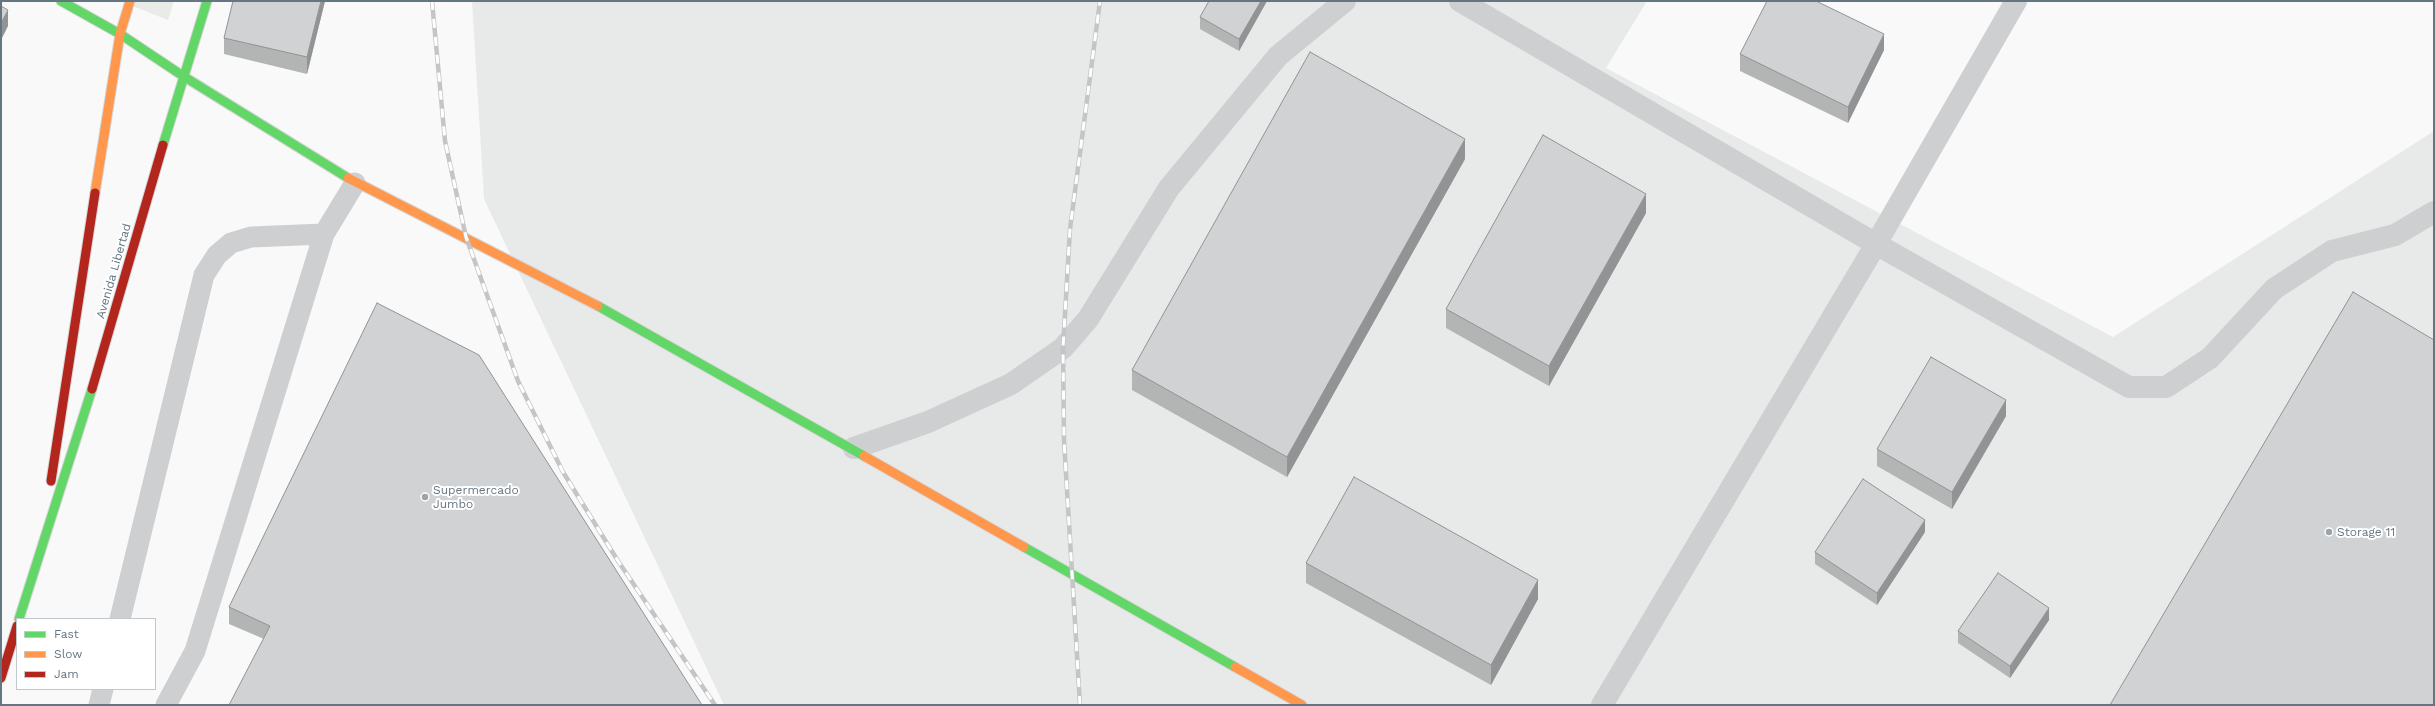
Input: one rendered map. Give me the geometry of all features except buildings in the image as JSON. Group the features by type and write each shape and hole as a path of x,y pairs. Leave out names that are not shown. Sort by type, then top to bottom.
{"main road":[{"path":"61,1 120,34 183,76 355,184 466,237 638,327 854,448 1302,705"},
{"name":"Avenida Libertad","path":"41,547 120,34 130,1"},
{"name":"Avenida Libertad","path":"19,618 104,351 183,76 207,1"},
{"path":"1,678 16,629"}],"street":[{"path":"854,448 928,422 1011,384 1063,348 1088,319 1169,188 1278,56 1345,1"},
{"path":"1460,1 1489,7 1876,244 2129,387 2166,387 2210,358 2274,289 2332,251 2394,235 2434,212"},
{"path":"1602,705 1876,244 2016,1"}],"lane":[{"path":"166,705 196,651 324,234 355,184"},
{"path":"120,618 204,276 218,255 232,244 251,237 324,234"},
{"path":"99,705 103,690"}],"shaded area":[{"path":"120,1 174,1 168,20"},
{"path":"472,1 1647,1 1606,68 2113,337 2434,131 2434,705 724,705 484,199"}],"railway":[{"path":"432,1 445,141 466,237 518,381 563,472 618,561 715,705"},
{"path":"1080,705 1064,440 1063,348 1070,229 1100,1"}],"traffic: fast":[{"path":"61,1 120,34 183,76 348,178"},
{"path":"163,145 207,1"},
{"path":"598,306 864,456"},
{"path":"19,618 92,389"},
{"path":"1024,547 1235,667"}],"traffic: slow":[{"path":"95,193 120,34 130,1"},
{"path":"348,178 598,306"},
{"path":"864,456 1024,547"},
{"path":"1235,667 1302,705"}],"traffic: jam":[{"path":"92,389 163,145"},
{"path":"51,481 95,193"},
{"path":"1,678 16,629"}],"place":[{"name":"Supermercado Jumbo","path":"425,497"},
{"name":"Storage 11","path":"2329,532"}]}
